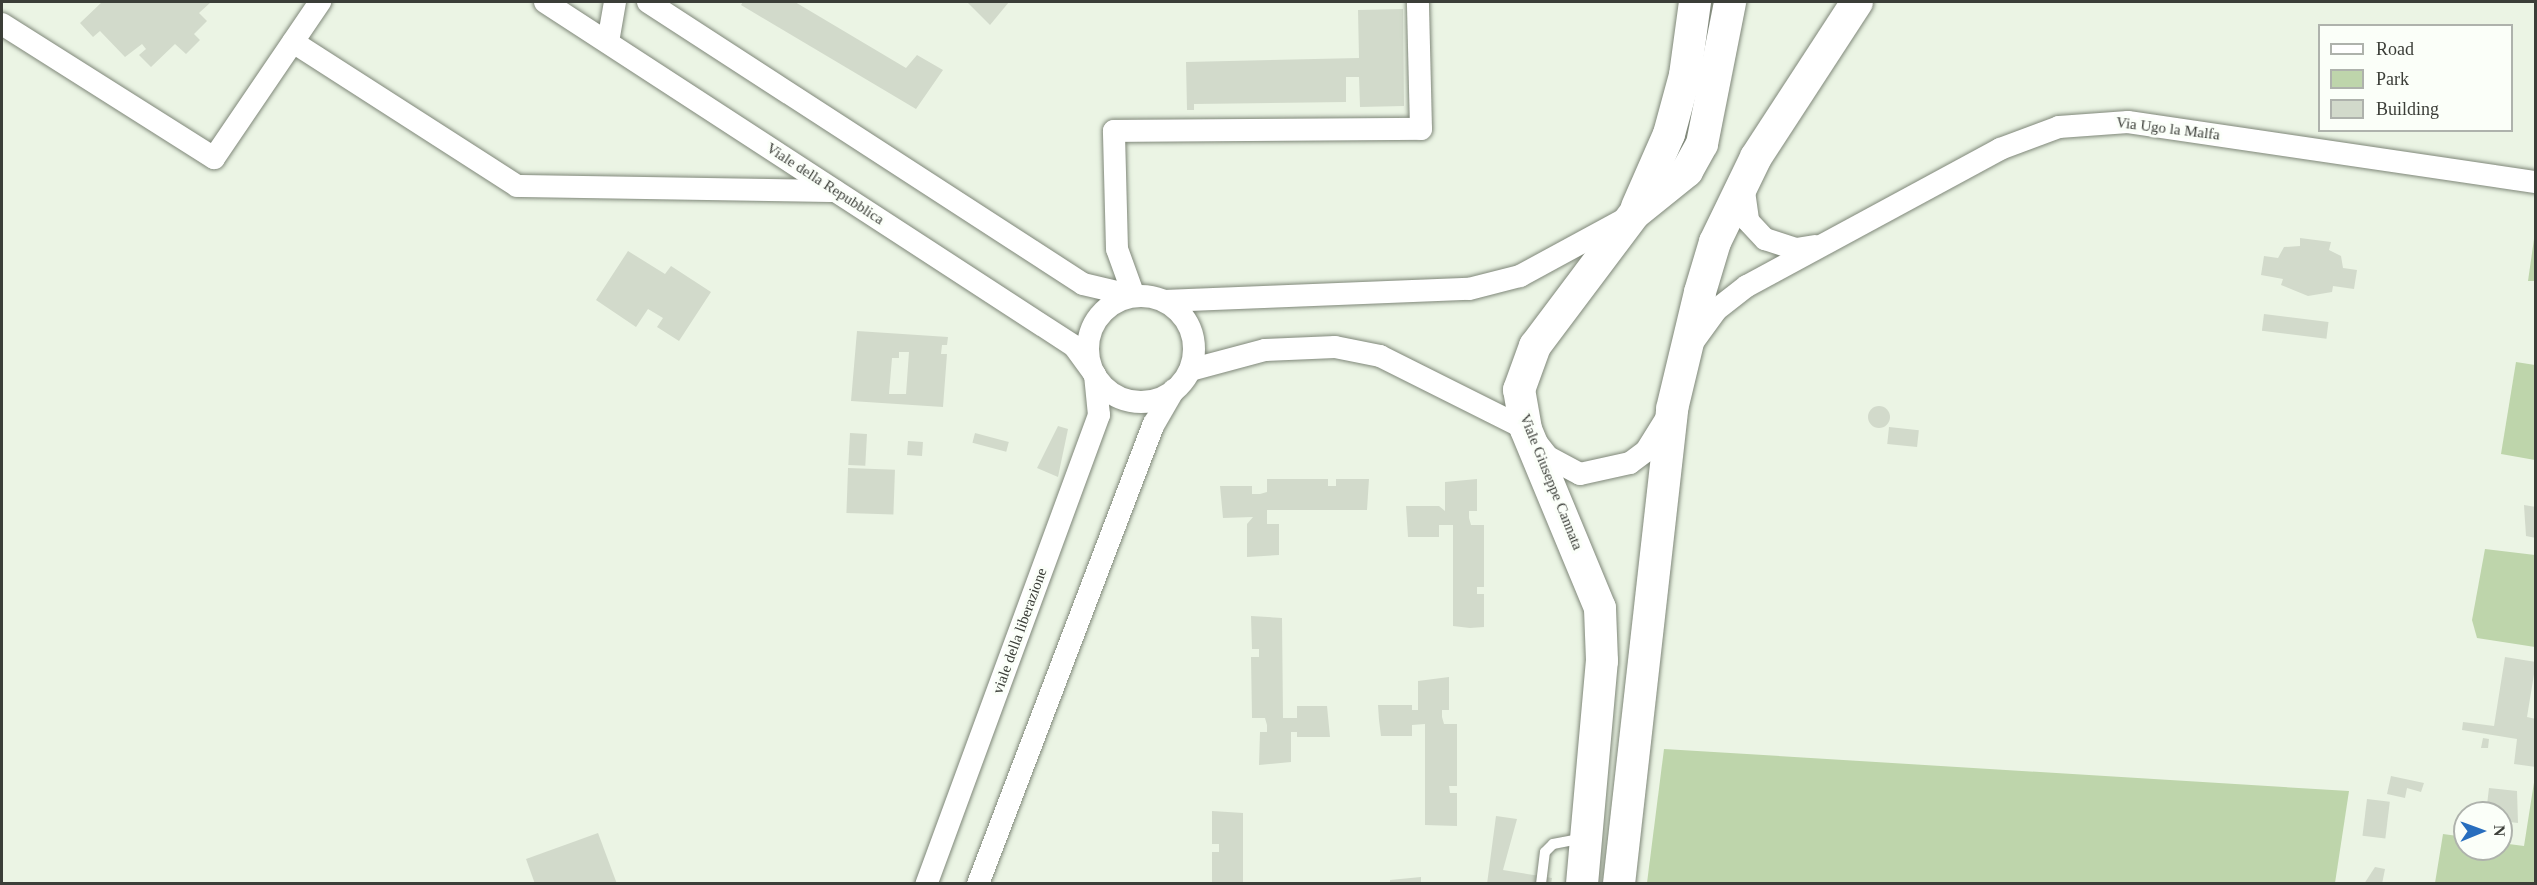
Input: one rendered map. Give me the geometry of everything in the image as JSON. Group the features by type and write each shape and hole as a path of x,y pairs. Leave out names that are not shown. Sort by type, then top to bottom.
{"street":[{"path":"2,24 214,158 320,2"},
{"name":"Viale della Repubblica","path":"545,2 1074,346 1095,375"},
{"path":"608,42 615,2"},
{"path":"648,2 1083,284 1164,301 1469,289 1520,276 1575,251 1635,213 1671,124 1695,2"},
{"path":"1134,296 1117,249 1114,132 1421,129 1418,2"},
{"name":"Viale Giuseppe Cannata","path":"1582,884 1601,671 1600,608 1526,429 1519,390 1526,362 1635,213 1687,171 1702,144 1714,107 1730,2"},
{"path":"1621,869 1672,409 1683,358 1715,242 1743,182 1855,3"},
{"path":"293,42 517,186 835,191"},
{"name":"Via Ugo la Malfa","path":"1683,358 1729,298 1825,243 2000,149 2059,127 2092,122 2128,122 2535,182"},
{"name":"Via Ugo la Malfa","path":"1743,182 1744,211 1764,239 1796,249 1825,243"},
{"path":"1134,296 1117,301 1094,326 1088,342 1095,375 1107,389 1131,400 1158,399 1174,390"},
{"path":"978,884 1154,424 1174,390 1190,370 1193,354 1187,323 1164,301"},
{"path":"1190,370 1247,352 1359,351 1380,356 1526,429 1563,469 1597,474 1646,451 1672,409"},
{"name":"viale della liberazione","path":"926,884 1100,415 1095,375"},
{"path":"1586,843 1621,869"}],"lane":[{"path":"1541,884 1545,852 1553,844 1586,843"}],"green space":[{"path":"2535,232 2535,281 2528,281"},
{"path":"2516,362 2535,365 2535,460 2501,454"},
{"path":"2485,549 2535,555 2535,647 2477,638 2472,620"},
{"path":"1664,749 2349,791 2335,883 1647,883"},
{"path":"2535,776 2535,883 2435,883 2443,834 2453,835 2453,861 2513,861 2513,845 2524,846"}],"building":[{"path":"102,2 211,2 199,13 207,21 194,34 200,40 186,54 175,44 151,67 139,55 146,49 142,44 125,57 100,31 93,37 80,23"},
{"path":"743,2 795,2 906,68 917,55 943,70 916,109 741,5"},
{"path":"967,2 1009,2 990,25"},
{"path":"1403,9 1404,106 1360,107 1359,77 1346,77 1346,102 1194,104 1194,110 1187,110 1186,62 1359,58 1358,10"},
{"path":"2300,238 2331,242 2329,250 2341,256 2343,268 2357,270 2354,289 2333,286 2332,292 2308,296 2281,285 2283,279 2261,275 2264,256 2278,258 2284,247 2300,246"},
{"path":"628,251 665,274 671,266 711,292 679,341 657,327 663,318 648,309 636,327 596,300"},
{"path":"2264,314 2329,322 2326,339 2262,331"},
{"path":"857,331 948,337 947,345 942,345 941,354 947,354 943,407 851,401","holes":["899,352 909,352 906,394 889,394 892,358 899,358"]},
{"path":"1879,406 1887,409 1890,417 1887,425 1879,428 1871,425 1868,417 1871,409"},
{"path":"1058,426 1068,429 1058,477 1037,468"},
{"path":"1889,427 1919,430 1917,447 1887,444"},
{"path":"850,433 867,434 865,466 848,465"},
{"path":"975,433 1009,442 1006,452 972,443"},
{"path":"908,441 923,442 922,456 907,455"},
{"path":"848,468 895,470 893,515 846,513"},
{"path":"1267,479 1328,479 1328,486 1336,486 1336,479 1369,479 1367,510 1267,510 1267,524 1279,524 1279,555 1247,557 1247,524 1253,517 1223,518 1220,486 1252,486 1252,494 1260,494 1267,492"},
{"path":"1477,479 1477,511 1469,511 1469,518 1471,525 1484,525 1484,587 1477,587 1477,594 1484,594 1484,627 1470,628 1453,626 1453,525 1439,525 1439,537 1408,537 1406,506 1439,506 1445,511 1445,482"},
{"path":"2524,505 2536,507 2536,538 2526,536"},
{"path":"1251,616 1282,618 1283,718 1297,718 1297,706 1327,706 1330,737 1297,737 1297,732 1291,732 1291,762 1259,765 1260,732 1267,732 1267,725 1265,718 1252,718 1251,657 1259,657 1259,649 1252,649"},
{"path":"2505,657 2536,662 2527,717 2536,719 2536,767 2514,764 2517,739 2462,730 2463,722 2494,726"},
{"path":"1449,677 1449,710 1442,710 1442,717 1444,724 1457,724 1457,786 1449,786 1450,793 1457,793 1457,826 1425,825 1425,724 1412,725 1412,736 1381,736 1378,705 1412,705 1412,710 1418,710 1418,681"},
{"path":"2483,738 2489,739 2488,748 2481,748"},
{"path":"2391,776 2424,783 2421,792 2407,788 2405,798 2387,794"},
{"path":"2489,788 2517,791 2518,823 2513,822 2513,801 2487,801"},
{"path":"2367,799 2390,802 2385,839 2362,836"},
{"path":"1212,811 1243,813 1243,884 1212,884 1212,852 1219,852 1219,844 1212,844"},
{"path":"1496,816 1517,819 1503,870 1552,878 1551,884 1487,884"},
{"path":"598,833 617,884 535,884 526,859"},
{"path":"2375,867 2385,869 2382,884 2364,884"},
{"path":"1421,877 1421,884 1390,884 1390,880"}]}
